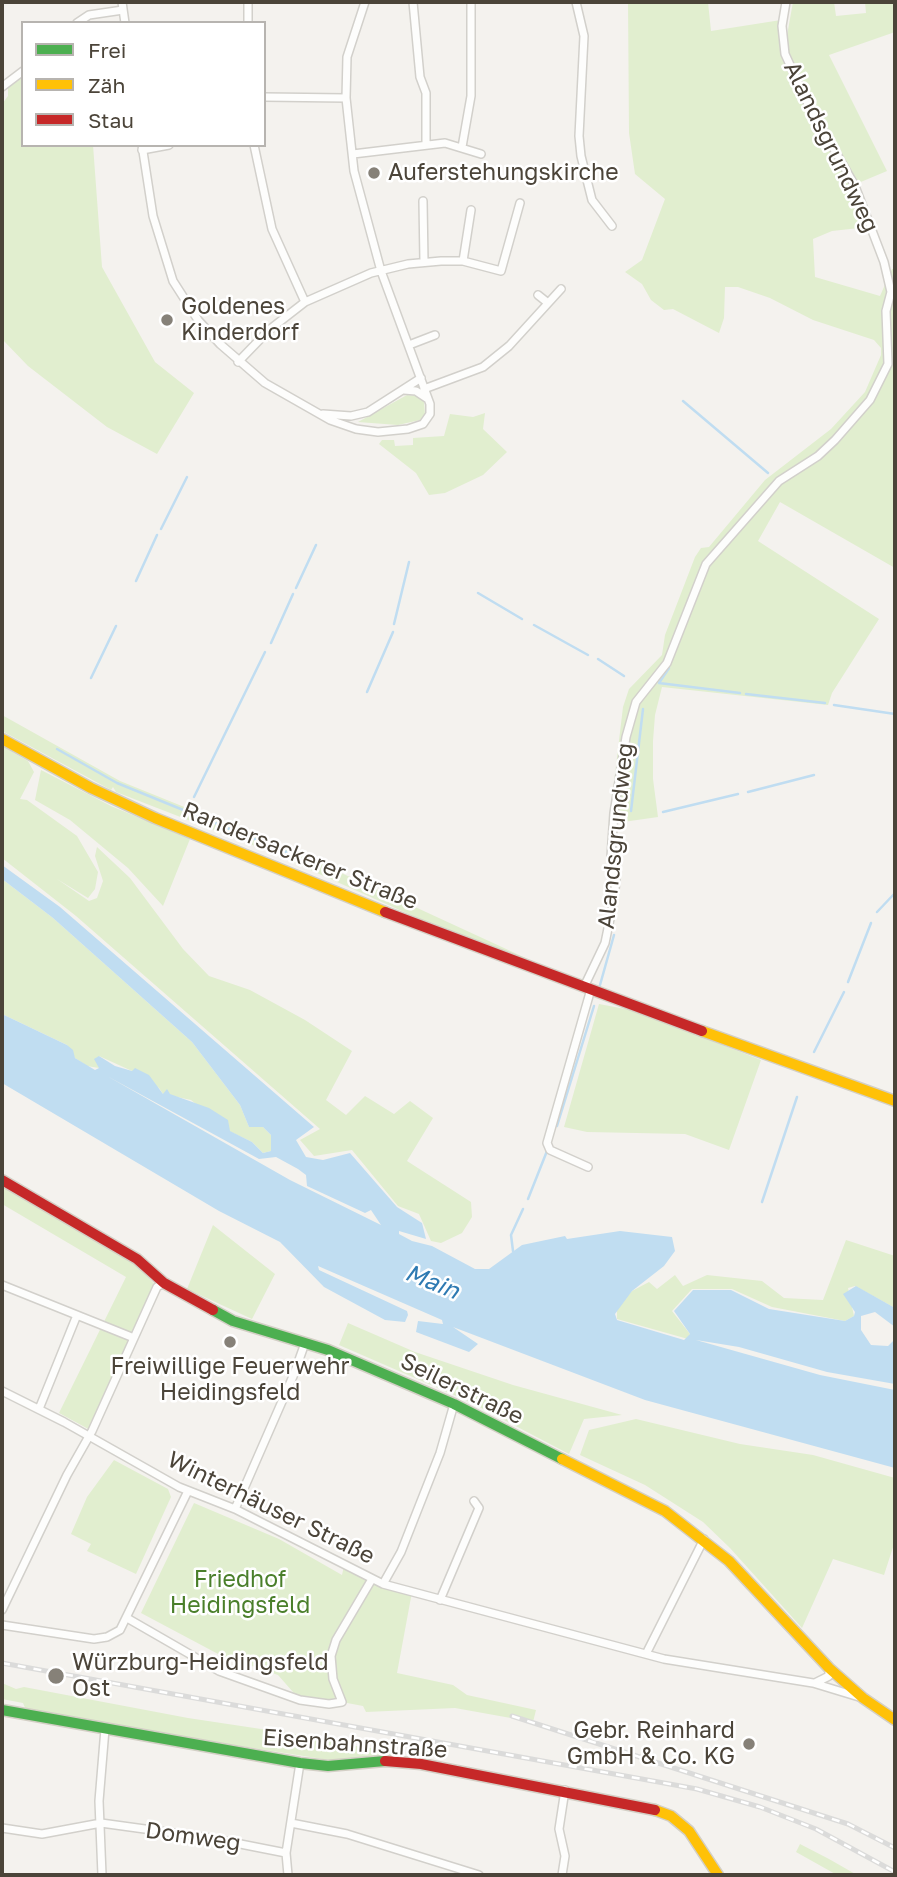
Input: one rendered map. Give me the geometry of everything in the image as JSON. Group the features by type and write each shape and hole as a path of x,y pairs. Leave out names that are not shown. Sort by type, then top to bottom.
{"main road":[{"name":"Randersackerer Straße","path":"2,739 91,788 155,818 450,939 895,1101"},
{"name":"Seilerstraße","path":"2,1180 137,1259 163,1283 233,1321 328,1350 454,1404 664,1511 704,1539 830,1668 863,1698"},
{"name":"Winterhäuser Straße","path":"863,1698 895,1720"},
{"name":"Eisenbahnstraße","path":"2,1710 300,1763 328,1766 382,1760 421,1764 641,1805 671,1816 689,1831 718,1875"}],"street":[{"path":"248,2 248,21"},
{"path":"142,147 153,216 173,281 198,320 238,362 276,390 319,414 356,429 395,431 423,424 430,414 428,400 381,271 359,197 353,154 346,98 347,57 365,2"},
{"path":"413,2 420,78 426,93 426,145"},
{"path":"463,147 471,96 471,2"},
{"path":"576,2 584,36 579,136 581,156 592,200 612,226"},
{"name":"Alandsgrundweg","path":"588,1167 550,1150 547,1143 587,988 605,943 616,881 611,857 614,813 626,737 636,702 667,663 706,564 779,481 818,456 835,440 876,390 888,364 886,311 893,291 855,186 806,100 785,54 782,26 786,2"},
{"path":"80,21 89,15 123,6"},
{"path":"2,87 21,73"},
{"path":"266,97 346,98"},
{"path":"353,154 445,143 481,154"},
{"path":"254,147 272,229 305,302"},
{"path":"423,201 424,262"},
{"path":"238,362 269,330 305,302 340,285 381,271 424,262 463,261 501,271 520,203"},
{"path":"463,261 471,210"},
{"path":"424,388 483,367 509,346 561,289"},
{"path":"538,295 548,303"},
{"path":"409,345 435,335"},
{"path":"319,414 360,414 421,379"},
{"path":"404,390 416,391 428,400"},
{"path":"2,1610 67,1475 89,1437 157,1287 163,1283"},
{"path":"2,1285 134,1338"},
{"path":"38,1409 78,1315"},
{"path":"235,1508 305,1343"},
{"name":"Winterhäuser Straße","path":"2,1391 188,1490 235,1508 383,1584 646,1654 813,1683 863,1698"},
{"path":"383,1584 401,1552 440,1452 454,1404"},
{"path":"2,1625 94,1639 107,1637 120,1630 188,1490"},
{"path":"440,1600 480,1508 474,1501"},
{"path":"646,1654 704,1539"},
{"path":"127,1618 219,1671 300,1700 328,1704 342,1702 333,1679 331,1656 336,1640 372,1579"},
{"path":"813,1683 829,1676 830,1668"},
{"path":"98,1874 102,1752 106,1729"},
{"path":"290,1874 286,1853 300,1763"},
{"path":"562,1875 565,1856 559,1829 565,1790"},
{"name":"Domweg","path":"2,1828 43,1834 101,1823 210,1838 286,1853"},
{"path":"290,1824 346,1833 479,1875"}],"green space":[{"path":"628,2 708,2 711,31 781,20 781,45 851,182 868,227 832,231 813,239 815,277 880,296 892,269 895,269 895,568 780,502 758,541 879,619 832,693 828,705 662,687 655,715 653,741 653,779 658,817 609,824 623,707 629,689 662,655 665,635 695,557 701,548 709,547 765,480 831,429 865,392 881,355 881,348 874,340 813,320 770,298 738,287 725,287 724,318 719,333 673,309 664,310 651,300 642,284 625,272 642,260 665,199 635,174 629,133"},
{"path":"793,2 834,2 836,16 866,13 865,2 895,2 895,32 829,55 887,171 856,184 807,98 794,70 786,41"},
{"path":"21,78 21,147 93,147 102,267 155,362 194,393 157,454 107,427 28,366 2,339 2,104 8,96 8,88"},
{"path":"407,395 417,396 424,402 425,414 420,420 398,425 358,422"},
{"path":"485,413 483,429 507,452 483,475 445,493 429,495 416,473 379,444 382,440 394,440 395,446 413,445 413,438 444,436 450,414 473,417"},
{"path":"2,715 120,781 298,853 530,960 453,934 268,851 116,792 113,787 111,790 2,731"},
{"path":"2,746 28,761 34,772 20,799 27,800 77,836 98,872 95,889 88,898 57,879 89,901 97,898 103,881 95,856 97,847 130,878 183,949 209,976 250,990 305,1020 352,1051 326,1100 346,1115 365,1096 394,1114 410,1101 433,1118 407,1161 471,1202 472,1217 462,1233 441,1243 431,1241 419,1214 398,1206 352,1150 314,1156 300,1140 320,1129 76,916 2,858"},
{"path":"41,770 111,806 190,839 163,906 128,868 70,820 35,800"},
{"path":"2,879 53,918 192,1042 240,1105 249,1127 263,1127 271,1135 271,1151 263,1153 252,1142 229,1131 191,1100 163,1094 159,1088 132,1071 99,1056 99,1068 87,1066 75,1058 67,1045 2,1014"},
{"path":"599,1004 636,1011 761,1060 729,1150 685,1134 587,1132 564,1127"},
{"path":"2,1185 134,1262 157,1287 92,1431 59,1413 126,1277 2,1204"},
{"path":"213,1225 275,1274 252,1319 187,1289"},
{"path":"846,1240 895,1256 895,1308 855,1286 848,1288 854,1316 845,1321 772,1307 732,1289 692,1289 672,1311 690,1334 688,1339 617,1319 617,1306 632,1291 649,1282 657,1289 675,1275 683,1286 707,1275 762,1281 784,1298 823,1300"},
{"path":"348,1323 415,1352 513,1385 622,1415 584,1419 569,1454 468,1401 339,1345"},
{"path":"636,1419 740,1444 813,1455 895,1478 895,1541 884,1575 833,1559 802,1628 703,1522 645,1485 580,1455 589,1430"},
{"path":"114,1460 168,1489 171,1497 136,1574 87,1551 91,1544 71,1534 87,1497"},
{"name":"Friedhof Heidingsfeld","path":"194,1503 279,1539 342,1575 344,1566 412,1592 397,1673 453,1685 467,1695 536,1710 533,1722 455,1708 366,1712 363,1706 342,1702 300,1700 278,1675 220,1655 141,1613"},
{"path":"2,1683 16,1689 24,1687 188,1718 393,1751 393,1756 329,1760 26,1710 23,1703 2,1699"},
{"path":"800,1844 857,1875 837,1875 796,1852"}],"water":[{"name":"Main","path":"2,865 60,907 314,1127 296,1140 306,1157 323,1160 350,1153 397,1207 422,1223 426,1239 399,1231 399,1234 412,1241 432,1246 475,1269 489,1269 522,1245 565,1236 567,1239 620,1231 672,1237 675,1251 664,1266 632,1291 615,1314 617,1320 684,1340 690,1334 674,1311 693,1290 731,1290 769,1309 845,1321 854,1316 855,1312 843,1294 856,1286 895,1308 895,1327 875,1312 861,1316 861,1330 871,1345 888,1346 895,1339 895,1384 827,1372 739,1347 696,1340 820,1375 895,1390 895,1468 645,1400 453,1327 478,1344 469,1352 416,1332 418,1321 443,1324 442,1320 318,1266 319,1270 407,1311 405,1322 385,1320 324,1287 280,1242 219,1211 2,1083 2,1014 67,1045 73,1050 75,1058 95,1070 99,1068 94,1059 99,1056 115,1066 132,1071 135,1068 149,1075 163,1094 167,1089 170,1094 209,1108 228,1120 230,1131 252,1142 263,1153 271,1151 271,1135 263,1127 249,1127 240,1105 192,1042 53,918 2,879","holes":["107,1076 259,1159 276,1157 306,1175 307,1186 365,1213 371,1210 381,1225 290,1180"]}],"waterway":[{"path":"683,401 768,473"},
{"path":"161,529 187,477"},
{"path":"136,581 157,535"},
{"path":"296,588 316,545"},
{"path":"394,624 409,562"},
{"path":"478,593 522,619"},
{"path":"271,643 293,594"},
{"path":"534,625 588,655"},
{"path":"91,678 116,626"},
{"path":"367,692 393,632"},
{"path":"194,797 265,652"},
{"path":"598,659 624,676"},
{"path":"669,668 659,683 740,693"},
{"path":"746,694 825,703"},
{"path":"834,705 895,714"},
{"path":"631,811 643,709"},
{"path":"57,749 117,783 296,856"},
{"path":"748,792 814,775"},
{"path":"663,812 738,794"},
{"path":"877,912 895,893"},
{"path":"848,982 871,923"},
{"path":"600,985 614,935"},
{"path":"814,1052 844,992"},
{"path":"557,1126 594,1006"},
{"path":"762,1202 797,1097"},
{"path":"528,1199 547,1151"},
{"path":"513,1251 511,1235 523,1209"}],"railway":[{"path":"2,1663 697,1789 760,1807 816,1829 895,1872"},
{"path":"512,1716 848,1824 895,1848"}],"traffic: fast":[{"path":"213,1310 233,1321 328,1350 454,1404 562,1459"},
{"path":"2,1710 300,1763 328,1766 385,1761"}],"traffic: slow":[{"path":"2,739 91,788 155,818 385,912"},
{"path":"702,1031 895,1101"},
{"path":"562,1459 665,1511 729,1561 829,1668 863,1698 895,1720"},
{"path":"655,1810 671,1816 689,1831 718,1875"}],"traffic: jam":[{"path":"385,912 702,1031"},
{"path":"2,1180 137,1259 164,1283 213,1310"},
{"path":"385,1761 421,1764 655,1810"}],"place":[{"name":"Auferstehungskirche","path":"374,173"},
{"name":"Goldenes Kinderdorf","path":"167,320"},
{"name":"Freiwillige Feuerwehr Heidingsfeld","path":"230,1342"},
{"name":"Würzburg-Heidingsfeld Ost","path":"56,1676"},
{"name":"Gebr. Reinhard GmbH & Co. KG","path":"749,1744"}]}
